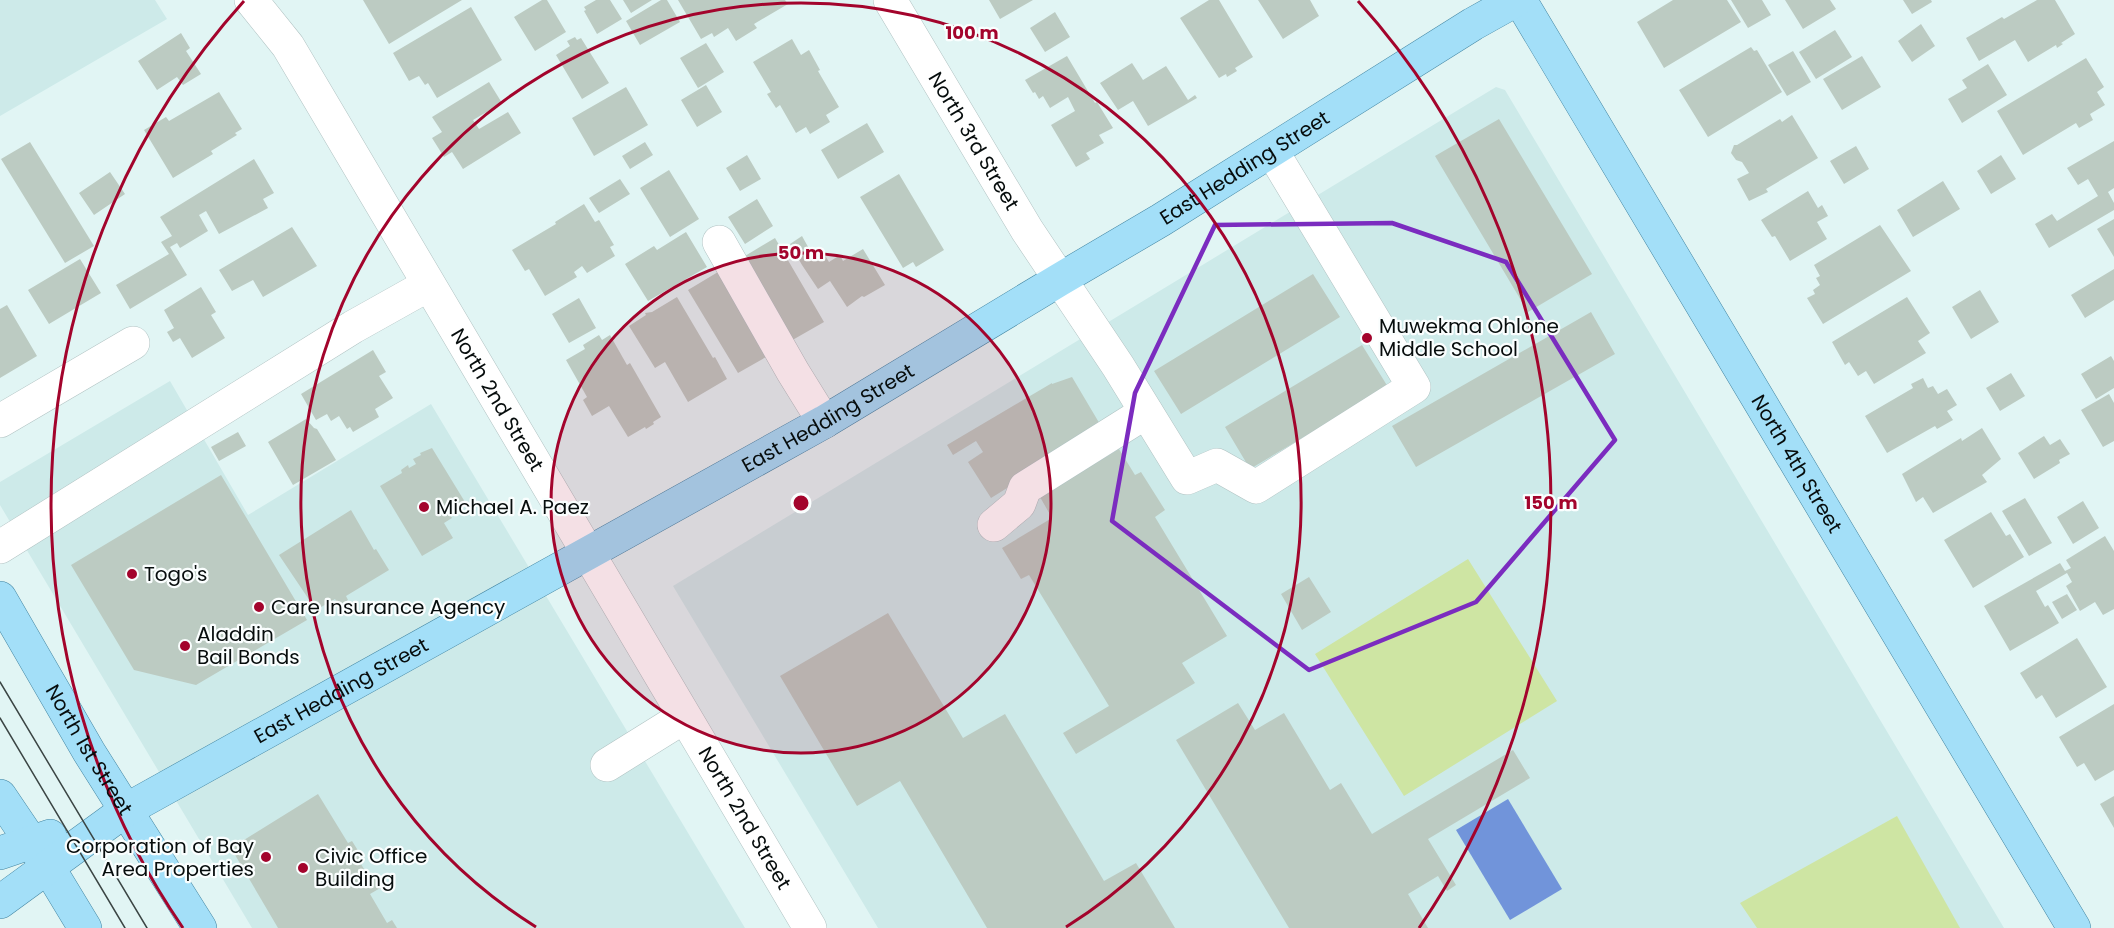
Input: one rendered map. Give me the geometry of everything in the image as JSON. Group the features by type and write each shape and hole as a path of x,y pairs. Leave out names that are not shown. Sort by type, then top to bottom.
{"main road":[{"name":"East Hedding Street","path":"0,853 40,855 126,810 824,422 1272,152 1473,24 1518,0"},
{"name":"North 4th Street","path":"1518,0 2074,928"},
{"name":"North 1st Street","path":"0,598 89,752 200,928"},
{"path":"0,796 85,928"},
{"path":"0,902 40,855"}],"street":[{"name":"North 2nd Street","path":"251,0 288,46 810,928"},
{"name":"North 3rd Street","path":"890,0 1027,230 1095,331 1187,478 1217,465 1256,487 1414,387 1272,152"},
{"path":"719,242 792,372 824,422"},
{"path":"0,547 353,327 428,285"},
{"path":"0,421 133,343"},
{"path":"994,525 1019,504 1025,488 1146,412"},
{"path":"606,765 684,717"}],"highlighted area":[{"path":"1392,223 1506,262 1615,440 1476,602 1309,670 1112,521 1135,393 1215,225"}],"shaded area":[{"path":"0,0 155,0 167,19 0,116"},
{"name":"Muwekma Ohlone Middle School","path":"1496,87 1505,90 2004,928 878,928 673,586"},
{"path":"170,381 248,515 431,404 745,928 252,928 0,505 0,482"}],"green space":[{"path":"1468,559 1557,701 1404,796 1315,654"},
{"path":"1897,816 1960,928 1757,928 1740,903"}],"water":[{"path":"1508,799 1562,889 1510,920 1456,830"}],"building":[{"path":"363,0 462,0 389,44"},
{"path":"542,0 547,0 566,32 535,51 514,17"},
{"path":"596,0 610,0 622,19 597,34 584,11 586,10 584,7"},
{"path":"623,0 652,0 631,13"},
{"path":"661,0 667,0 680,22 640,45 626,21"},
{"path":"678,0 785,0 788,4 754,24 757,28 736,41 728,28 714,37 712,33 701,39"},
{"path":"989,0 1033,0 1000,19"},
{"path":"1209,0 1219,0 1253,57 1235,68 1237,71 1227,77 1226,74 1219,78 1180,18"},
{"path":"1258,0 1310,0 1319,16 1283,39"},
{"path":"1673,0 1727,0 1741,22 1664,68 1637,22"},
{"path":"1731,0 1762,0 1771,15 1748,28"},
{"path":"1785,0 1830,0 1836,9 1803,29"},
{"path":"1903,0 1931,0 1932,2 1912,14"},
{"path":"2037,0 2055,0 2075,34 2057,48 2056,45 2028,62 2015,40 1979,61 1966,38"},
{"path":"471,7 502,60 437,98 428,83 425,85 419,76 409,81 393,53"},
{"path":"1055,12 1070,37 1045,52 1030,28"},
{"path":"1921,24 1935,46 1912,62 1898,41"},
{"path":"1835,30 1852,57 1816,79 1799,52"},
{"path":"181,33 190,48 186,51 201,74 183,85 177,77 157,90 138,61"},
{"path":"575,37 577,40 581,38 609,83 582,99 556,55 570,46 567,41"},
{"path":"792,39 801,55 809,50 820,70 818,71 839,107 826,115 830,122 810,134 806,127 796,133 780,105 776,108 767,94 771,92 753,62"},
{"path":"706,43 724,72 698,88 680,58"},
{"path":"1751,47 1754,51 1757,50 1782,92 1708,137 1679,90"},
{"path":"1793,51 1811,82 1787,96 1768,65"},
{"path":"1067,56 1113,128 1099,135 1104,143 1086,153 1090,159 1076,167 1051,125 1075,111 1068,97 1050,108 1043,96 1039,99 1025,80"},
{"path":"1862,56 1881,87 1842,110 1823,79"},
{"path":"2086,58 2104,87 2097,92 2105,105 2090,114 2093,120 2079,128 2076,123 2023,155 1997,111"},
{"path":"1132,63 1143,80 1166,66 1188,100 1195,95 1197,98 1148,126 1133,101 1118,110 1100,83"},
{"path":"1988,64 2007,95 1962,123 1948,99 1967,88 1962,80"},
{"path":"489,82 502,103 473,120 479,129 508,112 521,133 463,169 452,152 444,157 432,138 442,132 432,117"},
{"path":"706,85 722,112 697,127 681,100"},
{"path":"626,87 648,125 594,156 572,118"},
{"path":"219,92 242,129 235,133 237,135 211,151 213,154 173,178 144,130 166,117 169,121"},
{"path":"1792,115 1818,158 1766,189 1768,192 1749,201 1737,179 1749,173 1742,162 1736,160 1731,153 1734,145 1780,119 1782,122"},
{"path":"1499,119 1592,274 1528,312 1435,156"},
{"path":"867,123 884,152 838,179 821,150"},
{"path":"2114,141 2114,188 2108,192 2114,203 2114,210 2049,248 2035,224 2052,214 2057,221 2098,196 2088,179 2078,185 2067,168"},
{"path":"30,142 94,246 65,263 1,159"},
{"path":"645,142 653,155 630,169 622,156"},
{"path":"1856,146 1869,169 1844,184 1830,161"},
{"path":"747,155 761,179 740,191 726,168"},
{"path":"2001,155 2016,179 1991,194 1977,171"},
{"path":"254,159 274,193 263,199 268,208 219,234 206,211 199,215 208,231 180,248 177,243 170,247 187,275 130,309 116,285 169,254 161,242 172,236 160,217"},
{"path":"669,170 699,219 670,237 640,188"},
{"path":"110,172 125,194 94,215 79,193"},
{"path":"899,174 944,250 916,267 913,262 903,268 860,197"},
{"path":"620,179 630,194 599,213 589,198"},
{"path":"1943,181 1960,209 1913,237 1897,210"},
{"path":"1808,191 1818,208 1822,205 1828,216 1817,222 1827,239 1790,261 1775,236 1772,237 1761,220"},
{"path":"757,199 773,226 745,244 728,217"},
{"path":"584,204 595,222 599,220 614,245 610,247 615,256 587,273 582,266 574,272 577,277 545,296 529,269 525,271 512,250"},
{"path":"2114,219 2114,257 2097,229"},
{"path":"1880,225 1911,271 1823,324 1807,298 1815,294 1813,290 1820,285 1816,278 1820,276 1814,265"},
{"path":"292,227 317,266 263,297 253,280 232,291 219,270"},
{"path":"686,232 707,267 648,301 625,264 654,246 657,250"},
{"path":"802,236 812,254 821,249 829,262 840,255 843,261 863,249 885,285 862,296 847,307 830,281 818,289 802,265 790,244"},
{"path":"775,238 824,322 789,342 740,259"},
{"path":"80,259 101,293 49,324 28,290"},
{"path":"723,269 773,353 738,373 688,290"},
{"path":"2114,269 2114,300 2085,318 2071,295"},
{"path":"1313,274 1340,317 1181,414 1154,371"},
{"path":"201,287 216,312 211,315 225,338 192,358 180,338 173,342 167,332 174,328 164,310"},
{"path":"1980,290 1999,322 1971,339 1952,307"},
{"path":"677,297 727,379 688,402 665,362 655,368 629,326 646,315 645,313 652,312"},
{"path":"1907,297 1930,333 1918,341 1926,353 1874,384 1866,371 1858,376 1849,362 1845,365 1832,342"},
{"path":"579,298 596,328 569,343 552,314"},
{"path":"7,305 37,356 0,378 0,309"},
{"path":"1591,312 1615,354 1416,467 1392,426"},
{"path":"599,335 602,340 610,335 627,365 630,363 661,417 646,429 645,427 628,437 609,406 592,416 583,400 587,397 566,360 585,349 583,345"},
{"path":"1362,345 1388,387 1250,469 1225,427"},
{"path":"373,350 386,372 379,376 393,398 375,409 379,417 353,432 350,427 347,429 339,416 331,421 327,414 316,420 301,394"},
{"path":"2111,356 2114,361 2114,388 2096,399 2081,374"},
{"path":"2011,373 2025,396 2000,411 1986,388"},
{"path":"1072,377 1104,431 1068,442 1059,450 1045,455 1049,462 991,498 968,462 983,452 976,441 953,455 947,445 1052,383"},
{"path":"1923,378 1928,388 1933,386 1938,394 1947,389 1957,405 1947,411 1953,420 1937,429 1935,426 1887,453 1865,416 1913,388 1911,384"},
{"path":"2109,394 2114,403 2114,441 2103,447 2081,410"},
{"path":"306,419 317,429 336,460 293,485 268,442"},
{"path":"1982,428 2001,459 1982,475 1987,482 1933,513 1923,497 1916,502 1902,474"},
{"path":"238,432 246,446 219,461 211,447"},
{"path":"2044,436 2050,445 2060,439 2070,454 2034,479 2018,453"},
{"name":"Michael A. Paez","path":"432,448 465,502 448,512 452,518 444,523 453,538 422,556 380,486 402,473 401,470 408,465 409,468 416,464 413,459"},
{"path":"1119,449 1135,475 1141,472 1165,510 1155,517 1227,636 1182,663 1195,683 1076,754 1063,733 1109,706 1029,575 1021,579 1002,548 1052,518 1040,497"},
{"path":"221,475 307,620 196,685 134,670 71,565"},
{"path":"2025,498 2052,543 2029,556 2002,511"},
{"path":"2083,501 2099,528 2073,544 2057,517"},
{"path":"351,510 374,550 376,549 389,570 346,596 348,600 339,605 335,599 316,610 279,555"},
{"path":"1991,512 2006,536 2010,534 2024,557 1973,588 1944,540"},
{"path":"2105,536 2114,551 2114,609 2103,615 2095,602 2080,611 2066,586 2072,582 2067,573 2036,591 2045,607 2048,605 2059,623 2010,651 1984,606 2060,563 2065,571 2071,568 2066,560"},
{"path":"1309,577 1331,612 1302,630 1281,594"},
{"path":"2067,594 2077,610 2062,619 2052,602"},
{"path":"888,613 963,738 1005,714 1104,881 1136,863 1175,928 987,928 900,781 857,806 780,676"},
{"path":"2077,638 2107,687 2056,718 2042,695 2036,699 2020,673"},
{"path":"1238,703 1255,730 1284,713 1330,790 1341,783 1372,834 1513,750 1530,778 1428,839 1456,885 1447,891 1438,876 1408,894 1428,928 1289,928 1176,740"},
{"path":"2114,704 2114,770 2095,781 2084,763 2077,767 2059,737"},
{"name":"Civic Office Building","path":"318,794 348,843 352,841 362,857 358,859 370,879 375,876 382,887 370,894 387,923 392,920 397,928 278,928 231,848"},
{"path":"2114,796 2114,828 2100,804"}],"tram line":[{"path":"0,682 147,928"},
{"path":"0,718 125,928"}],"place":[{"name":"Muwekma Ohlone Middle School","path":"1367,338"},
{"name":"Michael A. Paez","path":"424,507"},
{"name":"Togo's","path":"132,574"},
{"name":"Care Insurance Agency","path":"259,607"},
{"name":"Aladdin Bail Bonds","path":"185,646"},
{"name":"Corporation of Bay Area Properties","path":"266,857"},
{"name":"Civic Office Building","path":"303,868"}]}
